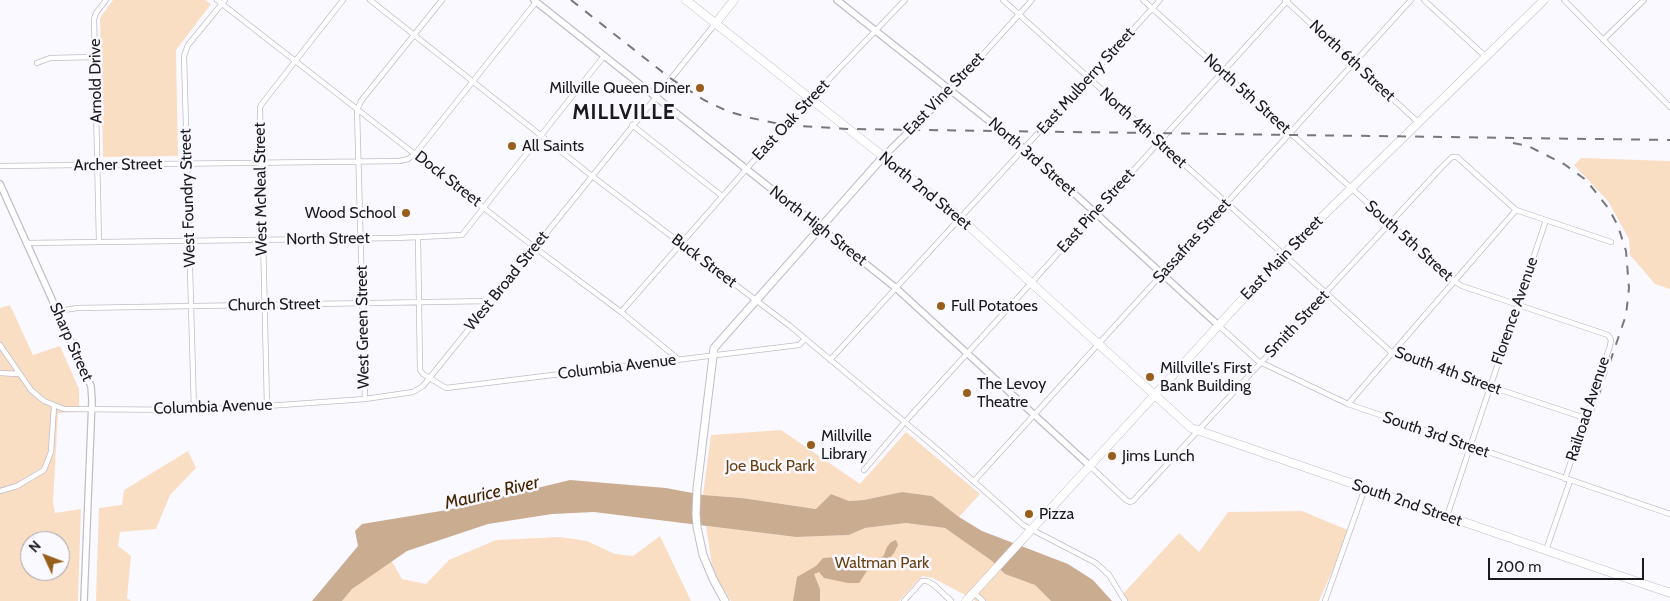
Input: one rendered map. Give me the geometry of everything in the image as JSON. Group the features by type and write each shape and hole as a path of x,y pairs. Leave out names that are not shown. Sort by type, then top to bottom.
{"main road":[{"name":"North 2nd Street","path":"686,0 960,217 1154,395"},
{"path":"715,24 734,0"},
{"name":"East Main Street","path":"966,601 1283,255 1544,0"},
{"name":"East Vine Street","path":"712,355 715,347 883,157"},
{"path":"712,355 697,488 697,527 710,572 725,601"},
{"name":"South 2nd Street","path":"1154,395 1181,420 1198,431 1670,593"}],"street":[{"name":"Arnold Drive","path":"99,242 94,19 96,13 106,0"},
{"name":"Dock Street","path":"217,0 224,2 295,62 621,312 678,359"},
{"name":"West McNeal Street","path":"267,406 262,240 261,105 343,0"},
{"name":"Buck Street","path":"370,0 592,176 805,339 974,481 1019,522 1096,563 1109,575 1125,601"},
{"path":"357,110 361,101 442,0"},
{"name":"North 3rd Street","path":"837,0 1024,148 1218,325"},
{"name":"East Oak Street","path":"621,312 810,98 905,0"},
{"name":"North 4th Street","path":"1003,0 1283,255"},
{"name":"East Vine Street","path":"883,157 950,90 1032,0"},
{"name":"North 5th Street","path":"1143,0 1351,189"},
{"name":"East Mulberry Street","path":"830,360 1160,0"},
{"name":"North 6th Street","path":"1286,0 1419,123"},
{"name":"East Pine Street","path":"864,470 904,423 1159,143 1286,0"},
{"name":"Sassafras Street","path":"974,481 1411,0"},
{"path":"1424,0 1486,57"},
{"path":"1564,0 1670,107"},
{"path":"1603,40 1644,0"},
{"path":"415,154 535,1"},
{"name":"North High Street","path":"535,1 896,288 1090,466"},
{"name":"West Foundry Street","path":"194,410 185,53 188,45 224,2"},
{"name":"West Broad Street","path":"423,386 715,24"},
{"path":"484,207 604,56"},
{"path":"37,63 50,58 95,57"},
{"name":"West Green Street","path":"357,110 360,161 365,399"},
{"path":"632,125 722,196"},
{"name":"Archer Street","path":"0,166 400,161 408,159 415,154"},
{"name":"Smith Street","path":"1090,466 1126,500 1133,501 1450,158 1456,156 1516,210"},
{"name":"Sharp Street","path":"0,184 91,386 92,409 84,601"},
{"name":"South 5th Street","path":"1351,189 1462,286 1601,332 1608,335 1610,340"},
{"name":"North Street","path":"27,243 458,236 465,233 484,207"},
{"path":"1348,404 1516,210 1611,242"},
{"name":"Florence Avenue","path":"1446,516 1546,220"},
{"path":"418,237 420,367 422,372 429,377"},
{"name":"South 4th Street","path":"1283,255 1392,353 1585,418"},
{"name":"Church Street","path":"58,312 77,308 490,301"},
{"name":"South 3rd Street","path":"1218,325 1261,362 1348,404 1670,514"},
{"name":"Columbia Avenue","path":"429,377 445,388 457,388 799,345 805,339"},
{"name":"Railroad Avenue","path":"1546,550 1610,340"},
{"path":"0,345 35,394 54,406 51,452 44,470 17,486 0,492"},
{"path":"0,373 19,374"},
{"name":"Columbia Avenue","path":"54,406 69,410 194,410 365,399 414,392 423,386"},
{"path":"1324,601 1366,488"},
{"path":"904,601 922,581 927,581 951,601"},
{"path":"974,593 983,601"}],"green space":[{"path":"113,0 205,0 211,4 176,50 178,156 103,157 100,18"},
{"path":"1581,158 1670,161 1670,289 1655,284 1630,255 1629,239 1608,201 1574,165"},
{"path":"10,305 33,355 60,346 79,389 79,412 58,413 53,502 55,513 81,509 78,601 0,601 0,308"},
{"name":"Joe Buck Park","path":"781,430 860,484 906,432 980,494 959,517 932,496 902,492 864,500 849,501 831,494 817,509 742,498 703,495 711,435"},
{"path":"188,451 196,468 170,495 156,529 120,532 118,546 131,556 127,598 131,601 96,601 99,508 122,505 124,490"},
{"path":"1302,511 1350,531 1319,601 1125,601 1122,595 1179,533 1199,552 1228,512"},
{"name":"Waltman Park","path":"906,523 945,528 992,561 1035,585 1051,601 976,601 933,578 922,576 899,601 731,601 717,578 712,565 706,526 796,537 849,535 865,528"},
{"path":"660,536 691,601 342,601 352,589 391,560 402,579 426,584 449,560 496,540 560,537 587,541 615,554 633,556"}],"shaded area":[{"path":"570,480 666,488 703,495 742,498 816,509 831,494 849,501 864,500 902,492 932,496 959,517 982,531 1068,564 1093,580 1112,601 1051,601 1035,585 1005,574 992,561 945,528 906,523 865,528 849,535 796,537 594,512 552,514 488,524 407,551 352,589 342,601 312,601 358,546 355,531 362,524 447,510"},
{"path":"896,540 898,545 894,553 883,565 867,571 859,583 848,583 824,578 819,572 814,574 820,589 820,601 793,601 797,577 816,566 823,558 837,557 878,561 884,555 891,542"}],"railway":[{"path":"571,0 670,78 704,100 727,111 785,125 848,129 1670,140"},
{"path":"1513,143 1528,146 1564,164 1586,180 1609,209 1618,226 1626,251 1629,288 1626,315 1577,459"}],"place":[{"name":"Millville Queen Diner","path":"700,88"},
{"name":"All Saints","path":"512,146"},
{"name":"Wood School","path":"406,213"},
{"name":"Full Potatoes","path":"941,306"},
{"name":"Millville's First Bank Building","path":"1150,377"},
{"name":"The Levoy Theatre","path":"967,393"},
{"name":"Millville Library","path":"811,445"},
{"name":"Jims Lunch","path":"1112,456"},
{"name":"Pizza","path":"1029,514"}],"district":[{"name":"MILLVILLE","path":"624,113"}],"water label":[{"name":"Maurice River","path":"492,493"}]}
